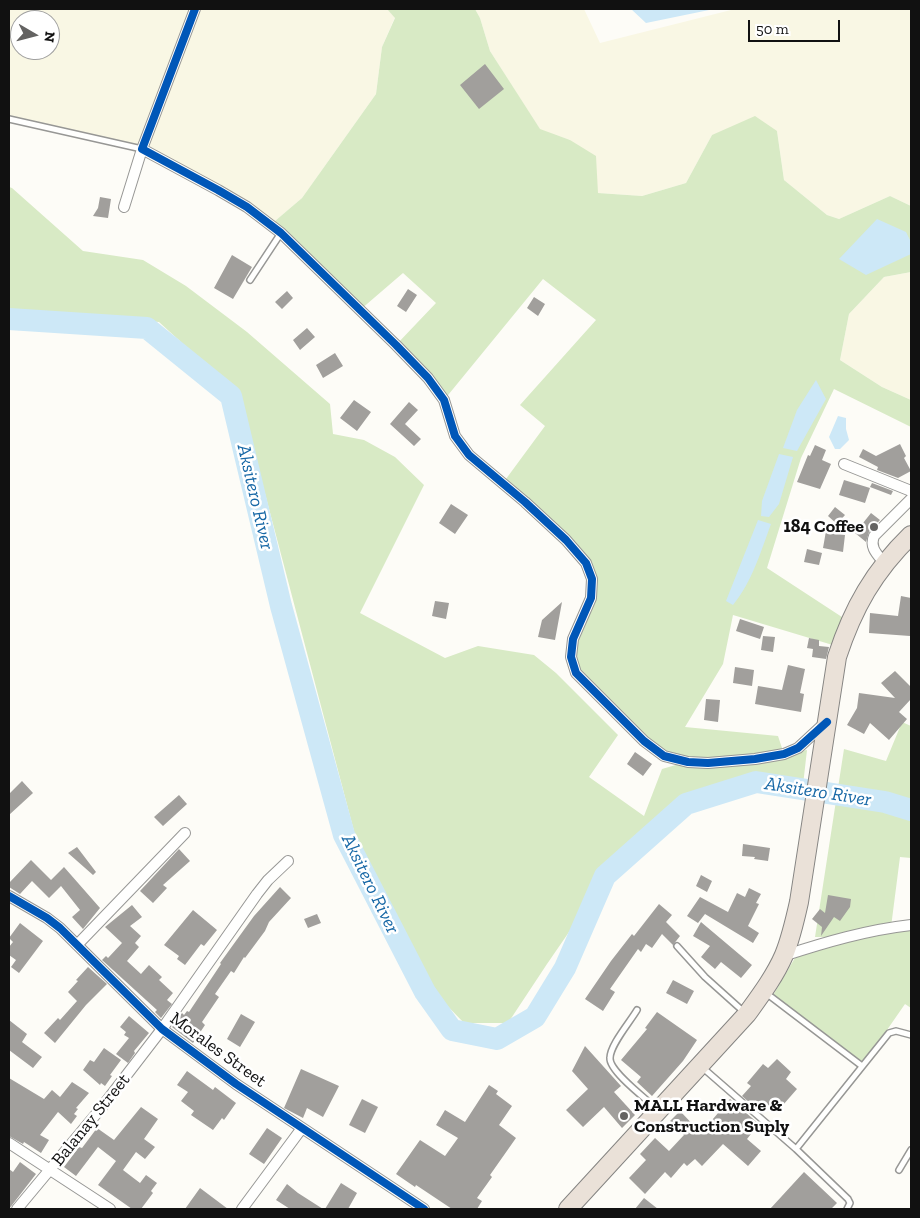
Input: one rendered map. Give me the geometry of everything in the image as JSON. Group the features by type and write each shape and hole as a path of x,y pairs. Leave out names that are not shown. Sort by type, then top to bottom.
{"highway":[{"path":"568,1209 747,1014 783,956 799,902 837,657 847,627 864,593 885,564 911,535"}],"street":[{"path":"124,207 142,149 195,9"},
{"path":"142,149 218,190 281,233 428,378 444,400 455,436 468,456 525,502 566,540 586,564 592,579 591,598 573,639 571,657 576,674 644,741 664,756 688,762 708,764 784,754 798,748 826,727"},
{"path":"844,464 911,491"},
{"path":"885,564 873,550 872,542 874,536 911,499"},
{"path":"78,945 185,833"},
{"name":"Balanay Street","path":"17,1209 102,1107 162,1029 263,886 288,861"},
{"name":"Morales Street","path":"9,896 47,918 60,928 162,1029 236,1084 424,1209"},
{"path":"783,956 831,940 911,925"},
{"path":"242,1209 302,1128"},
{"path":"9,1143 110,1209"}],"lane":[{"path":"9,119 142,149"},
{"path":"250,280 281,233"},
{"path":"677,946 705,977 747,1014"},
{"path":"763,991 862,1066"},
{"path":"637,1010 611,1051 609,1060 611,1066 659,1111"},
{"path":"796,1149 888,1032 896,1031 911,1035"},
{"path":"700,1065 796,1149 848,1199 849,1206 847,1209"},
{"path":"899,1170 911,1150"}],"shaded area":[{"path":"9,9 387,9 395,17 382,47 376,94 302,198 275,221 142,149 9,120"},
{"path":"475,9 584,9 600,43 735,9 911,9 911,206 890,196 839,219 827,215 784,180 777,131 712,135 686,183 642,196 598,193 570,140 540,130 490,51 480,18"},
{"path":"911,272 911,400 882,387 840,360 849,314 884,277"}],"green space":[{"path":"387,9 475,9 480,18 490,51 540,129 570,140 596,156 598,193 642,196 686,183 712,135 755,116 777,131 784,180 827,215 839,219 890,196 911,206 911,272 884,277 849,314 840,360 882,387 911,400 911,427 834,389 801,458 767,568 845,619 836,646 733,615 723,664 685,727 778,736 784,754 807,750 803,785 756,782 686,804 611,871 508,1023 464,1023 433,991 355,835 239,395 159,322 9,311 9,187 83,251 143,260 186,286 247,332 330,404 333,434 364,440 395,457 424,485 360,613 445,658 478,646 534,655 556,673 618,735 589,777 644,816 662,769 686,762 664,756 582,679 572,660 573,639 591,598 586,563 503,483 545,426 520,405 596,320 543,279 444,400 396,345 436,303 403,273 360,310 264,220 275,221 302,198 376,94 382,47 395,18"},
{"path":"902,722 911,726 911,858 900,857 891,927 911,927 911,1008 905,1004 862,1066 772,997 799,951 845,937 815,937 844,749 886,761"}],"water":[{"path":"631,9 714,9 646,23"},
{"path":"877,219 906,232 911,242 911,254 866,275 839,259"},
{"path":"816,380 826,399 797,451 783,448 797,410"},
{"path":"838,416 846,418 849,440 840,449 835,449 829,437"},
{"path":"779,454 793,457 779,504 769,517 761,516 762,501"},
{"path":"758,520 771,524 751,576 733,605 726,601"}],"building":[{"path":"485,64 504,89 479,109 460,85"},
{"path":"100,197 111,199 108,218 93,216 98,208"},
{"path":"232,255 252,267 233,299 214,288"},
{"path":"408,289 417,295 406,312 397,306"},
{"path":"287,291 293,298 282,309 275,302"},
{"path":"534,297 545,304 538,316 527,308"},
{"path":"307,328 315,337 300,350 293,340"},
{"path":"335,353 343,366 323,378 316,365"},
{"path":"354,400 371,412 357,431 340,418"},
{"path":"409,402 418,410 405,424 421,439 414,446 390,424"},
{"path":"900,444 906,456 904,458 911,471 898,478 877,470 878,467 859,457 863,449 876,456"},
{"path":"815,445 826,450 822,460 831,464 820,489 797,482 808,455 810,456"},
{"path":"844,480 870,488 865,503 839,495"},
{"path":"872,483 893,491 891,495 870,487"},
{"path":"451,504 468,515 455,534 439,523"},
{"path":"835,507 845,515 837,524 828,516"},
{"path":"871,513 880,520 869,532 866,542 855,533"},
{"path":"826,531 845,535 843,552 823,548"},
{"path":"807,549 822,553 819,565 804,562"},
{"path":"901,596 911,598 910,636 869,633 870,613 898,616"},
{"path":"435,601 449,603 446,619 432,616"},
{"path":"562,602 555,640 538,637 542,620"},
{"path":"740,619 764,627 760,639 736,631"},
{"path":"763,636 775,637 773,652 761,650"},
{"path":"809,638 819,640 819,646 829,647 826,659 812,657 813,649 807,648"},
{"path":"788,665 805,669 800,693 804,694 801,712 755,704 758,686 782,690"},
{"path":"735,667 754,670 752,686 733,683"},
{"path":"895,671 911,687 911,699 899,712 907,719 889,740 870,723 864,734 847,725 857,708 859,693 895,698 881,683"},
{"path":"706,699 720,700 718,722 704,720"},
{"path":"635,752 652,764 643,776 627,764"},
{"path":"22,781 33,793 9,815 9,794"},
{"path":"179,795 187,804 163,826 154,817"},
{"path":"743,844 770,848 768,861 742,856"},
{"path":"77,847 96,872 93,875 68,853"},
{"path":"179,849 190,861 163,885 167,888 153,903 140,891"},
{"path":"31,860 51,880 64,867 100,908 83,929 72,917 80,910 61,886 49,898 32,881 20,894 9,887 9,883"},
{"path":"701,875 712,881 707,892 696,886"},
{"path":"280,887 291,898 269,922 265,931 234,973 231,971 215,994 219,997 202,1022 205,1025 193,1043 172,1027 182,1013 184,1015 187,1011 189,1012 220,963 254,916"},
{"path":"749,888 761,894 756,903 759,904 748,926 759,933 753,943 705,914 698,923 687,916 700,897 728,912 737,893 745,897"},
{"path":"828,895 851,899 850,907 840,921 834,917 821,936 822,927 812,919 820,909 825,913"},
{"path":"659,904 672,915 666,922 680,936 673,945 662,934 652,948 646,944 641,952 638,949 610,989 615,992 603,1011 585,999 632,934 634,936"},
{"path":"132,905 142,917 130,926 141,936 135,943 139,947 127,961 141,974 149,965 162,977 159,980 173,993 167,1000 172,1004 161,1018 155,1012 157,1010 102,960 106,956 108,958 122,943 105,927"},
{"path":"193,910 217,930 204,946 201,944 185,965 177,959 179,956 164,945"},
{"path":"317,914 321,923 308,928 304,919"},
{"path":"701,922 752,965 741,978 721,962 715,969 701,957 710,946 693,936"},
{"path":"20,923 43,941 19,973 11,967 16,960 9,955 9,947 13,942 9,938"},
{"path":"88,967 107,984 86,1005 55,1043 44,1033 58,1018 60,1020 77,1001 68,992"},
{"path":"673,980 694,991 687,1004 666,993"},
{"path":"657,1012 697,1040 683,1061 652,1096 637,1082 641,1077 621,1060 647,1029 645,1028"},
{"path":"241,1014 255,1022 240,1047 227,1039"},
{"path":"129,1016 149,1033 134,1051 135,1053 128,1063 116,1054 129,1038 124,1035 126,1032 120,1027"},
{"path":"9,1020 27,1034 22,1042 42,1057 33,1068 9,1050"},
{"path":"585,1046 621,1086 614,1092 635,1115 622,1128 604,1107 583,1127 566,1110 588,1089 572,1071"},
{"path":"104,1048 121,1060 110,1075 112,1076 105,1086 101,1083 100,1085 83,1070 90,1060 94,1062"},
{"path":"777,1059 791,1072 786,1079 797,1089 776,1113 766,1104 760,1112 742,1096 751,1086 747,1083 763,1064 768,1068"},
{"path":"301,1069 339,1086 323,1117 307,1108 303,1118 284,1108"},
{"path":"187,1071 213,1090 215,1087 236,1103 224,1120 222,1118 213,1130 191,1115 194,1111 181,1101 188,1092 177,1085"},
{"path":"9,1078 44,1099 52,1090 60,1097 72,1082 89,1093 76,1108 78,1109 74,1114 77,1116 71,1124 58,1112 40,1135 49,1140 41,1153 24,1142 23,1144 9,1136"},
{"path":"489,1085 498,1091 496,1094 512,1106 499,1125 516,1138 490,1175 492,1177 477,1198 482,1201 477,1209 452,1209 396,1174 420,1140 445,1156 458,1138 436,1125 445,1110 465,1122"},
{"path":"362,1099 378,1107 365,1133 349,1125"},
{"path":"730,1099 759,1124 747,1139 761,1151 748,1166 723,1144 702,1166 695,1159 687,1166 684,1163 671,1178 665,1172 645,1194 629,1178 646,1160 640,1154 655,1138 669,1151 684,1135 670,1121 680,1111 701,1133"},
{"path":"141,1107 158,1119 144,1139 155,1147 145,1159 136,1152 123,1170 140,1183 146,1175 157,1183 151,1191 153,1193 141,1209 132,1209 98,1185 116,1161 98,1147 76,1176 64,1167 97,1128 114,1140"},
{"path":"267,1128 282,1138 264,1164 249,1154"},
{"path":"20,1162 36,1174 9,1209 9,1169 13,1172"},
{"path":"804,1172 837,1203 831,1209 770,1209"},
{"path":"341,1183 357,1193 348,1209 325,1209"},
{"path":"287,1184 323,1209 290,1209 276,1200"},
{"path":"200,1188 228,1209 185,1209"},
{"path":"644,1198 658,1209 635,1209"}],"waterway":[{"name":"Aksitero River","path":"9,319 147,328 231,396 281,606 344,835 425,992 452,1030 497,1039 535,1017 565,968 605,876 686,804 756,782 885,802 911,810"}],"cycle path":[{"path":"195,9 142,149 247,207 281,233 428,378 444,400 455,436 469,455 525,502 566,540 586,563 592,579 591,598 573,639 571,657 576,673 644,741 664,756 688,762 708,763 755,759 784,754 798,748 827,722"},
{"path":"9,896 47,918 60,928 162,1029 236,1084 424,1209"}],"place":[{"name":"184 Coffee","path":"874,527"},
{"name":"MALL Hardware & Construction Suply","path":"624,1116"}]}
